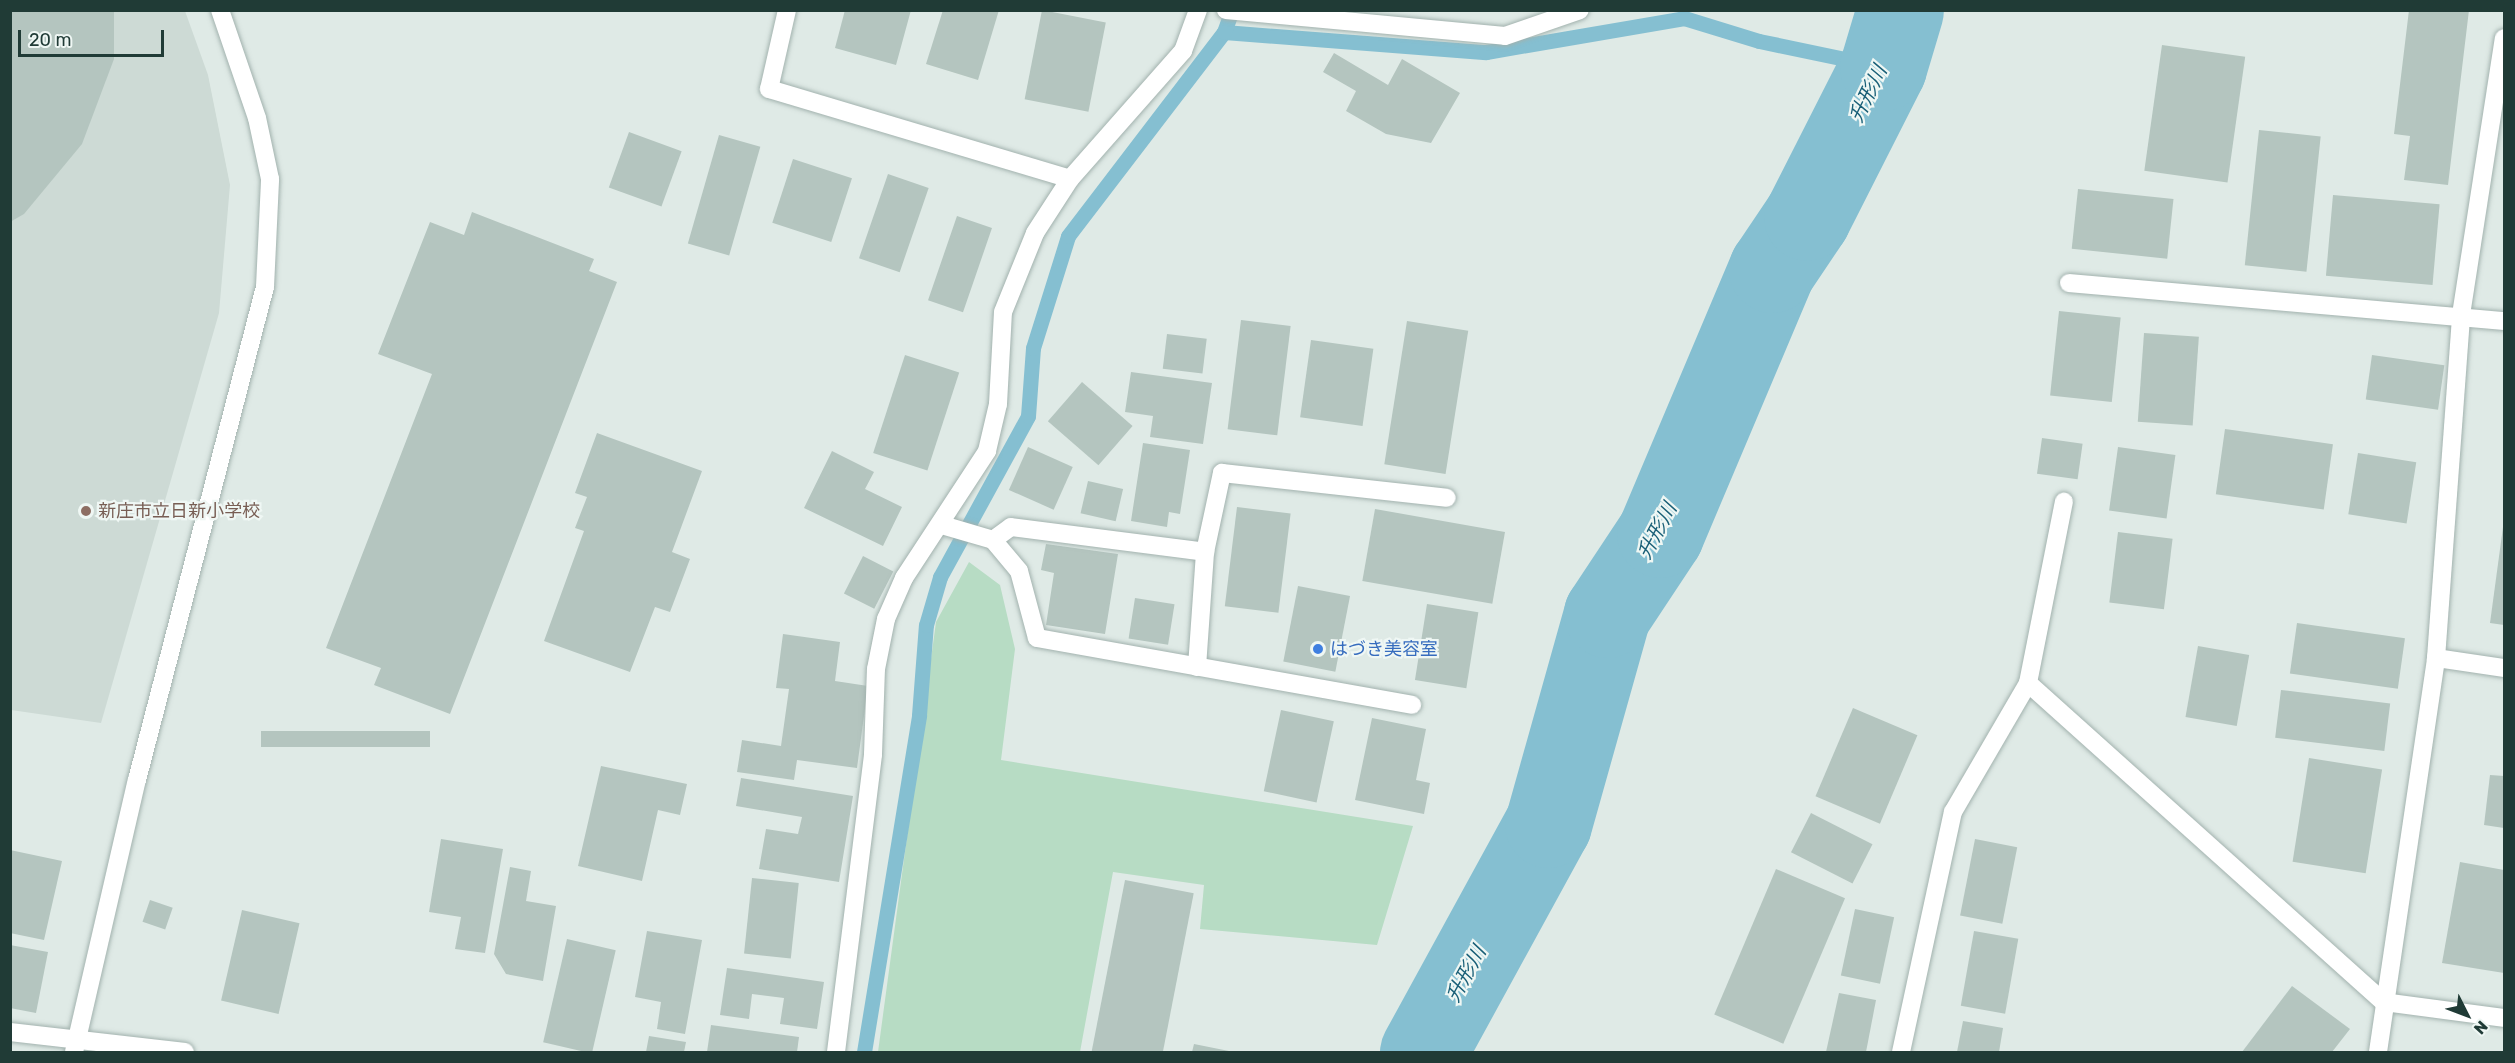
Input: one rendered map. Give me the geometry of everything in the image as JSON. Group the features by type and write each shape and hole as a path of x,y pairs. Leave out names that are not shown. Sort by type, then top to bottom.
{"street":[{"path":"76,1047 137,780 265,287 270,179 257,118 220,10"},
{"path":"787,10 769,89 1070,179"},
{"path":"836,1053 873,754 876,669 886,619 904,578 942,525 987,452 998,404 1003,312 1035,233 1070,179 1183,51 1198,10"},
{"path":"1234,12 1505,36 1581,10"},
{"path":"2378,1053 2436,658 2461,315 2505,38"},
{"path":"2069,283 2461,315 2505,321"},
{"path":"1197,667 1205,552 1222,473 1447,498"},
{"path":"1901,1053 1953,812 2028,683 2064,502"},
{"path":"942,525 993,540 1019,571 1037,638 1412,705"},
{"path":"993,540 1011,527 1205,552"},
{"path":"2436,658 2505,668"},
{"path":"2028,683 2384,1002 2505,1018"},
{"path":"10,1032 76,1047 184,1053"}],"shaded area":[{"name":"新庄市立日新小学校","path":"11,11 185,11 208,75 230,185 219,313 101,723 11,710"}],"green space":[{"path":"969,562 1000,585 1015,649 1001,760 1413,826 1377,945 1200,929 1204,885 1113,872 1080,1052 878,1052 936,622"}],"building":[{"path":"10,10 114,10 114,59 82,144 24,214 10,222"},
{"path":"845,10 911,10 896,65 835,48"},
{"path":"943,10 999,10 978,80 926,64"},
{"path":"1042,10 1106,22 1088,112 1025,99"},
{"path":"2409,10 2469,10 2448,185 2404,180 2410,136 2394,134"},
{"path":"2162,45 2245,57 2228,182 2144,171"},
{"path":"1334,53 1388,85 1402,59 1460,93 1431,143 1386,134 1346,111 1356,91 1323,72"},
{"path":"2259,130 2321,136 2306,272 2245,265"},
{"path":"629,132 682,151 661,207 609,187"},
{"path":"719,135 760,147 729,255 688,244"},
{"path":"793,159 852,178 831,242 772,223"},
{"path":"888,174 929,188 900,272 859,258"},
{"path":"2078,189 2173,199 2167,259 2072,249"},
{"path":"2333,195 2440,204 2433,285 2326,276"},
{"path":"472,212 594,259 589,271 617,282 450,714 374,685 381,668 326,648 432,374 378,354 430,222 464,235"},
{"path":"957,216 992,228 963,312 928,300"},
{"path":"2059,311 2121,317 2112,402 2050,396"},
{"path":"1241,320 1291,326 1277,435 1228,429"},
{"path":"1407,321 1468,331 1446,474 1384,464"},
{"path":"2144,333 2199,337 2193,426 2138,422"},
{"path":"1167,334 1207,339 1202,374 1163,369"},
{"path":"1311,340 1373,349 1363,426 1300,417"},
{"path":"905,355 959,373 927,471 873,453"},
{"path":"2372,355 2444,365 2438,410 2366,400"},
{"path":"1131,372 1212,383 1203,444 1150,437 1153,416 1125,412"},
{"path":"1082,382 1133,426 1098,465 1048,421"},
{"path":"2225,429 2333,444 2324,510 2216,494"},
{"path":"597,433 702,471 672,552 690,559 670,612 655,607 630,672 544,641 584,531 575,528 587,497 575,493"},
{"path":"2042,438 2083,444 2078,479 2037,474"},
{"path":"1143,443 1190,450 1180,514 1169,512 1167,527 1131,521"},
{"path":"1028,447 1073,467 1054,510 1009,490"},
{"path":"2118,447 2175,455 2167,518 2109,510"},
{"path":"832,451 874,472 865,489 902,507 883,546 804,508"},
{"path":"2358,453 2416,462 2407,523 2348,514"},
{"path":"1088,481 1123,489 1116,521 1081,513"},
{"path":"1237,507 1291,514 1278,613 1225,606"},
{"path":"1375,509 1505,532 1492,604 1362,581"},
{"path":"2504,527 2504,625 2490,623"},
{"path":"2118,532 2173,539 2164,609 2109,602"},
{"path":"1046,544 1118,554 1105,634 1046,625 1054,573 1041,570"},
{"path":"863,556 893,571 874,609 844,593"},
{"path":"1298,586 1350,596 1335,672 1283,662"},
{"path":"1135,598 1175,604 1168,645 1129,638"},
{"path":"1427,604 1478,612 1466,688 1415,680"},
{"path":"2297,623 2405,638 2398,689 2290,674"},
{"path":"783,634 840,642 835,681 868,686 857,768 797,760 794,780 737,772 742,740 781,746 789,689 776,688"},
{"path":"2198,646 2249,655 2237,726 2185,717"},
{"path":"2281,690 2390,703 2384,751 2275,738"},
{"path":"1853,708 1917,735 1880,824 1815,796"},
{"path":"1281,710 1334,721 1317,802 1264,791"},
{"path":"1372,718 1426,729 1416,780 1430,783 1424,814 1355,800"},
{"path":"261,731 430,731 430,747 261,747"},
{"path":"2309,758 2382,770 2366,873 2293,862"},
{"path":"601,766 687,784 680,815 658,810 642,881 578,866"},
{"path":"2490,775 2504,776 2504,828 2484,825"},
{"path":"741,778 853,796 839,882 759,869 766,829 798,834 802,817 736,806"},
{"path":"1811,813 1872,844 1853,884 1791,852"},
{"path":"441,839 503,849 485,953 455,949 461,917 429,912"},
{"path":"1975,839 2017,847 2002,924 1960,916"},
{"path":"10,850 62,861 44,940 10,933"},
{"path":"2460,862 2504,870 2504,973 2442,963"},
{"path":"510,867 531,871 526,901 556,906 543,981 506,974 494,954"},
{"path":"1776,869 1845,898 1783,1044 1714,1014"},
{"path":"752,878 799,883 791,958 744,954"},
{"path":"1125,880 1194,893 1163,1052 1092,1052"},
{"path":"150,900 173,908 165,930 143,922"},
{"path":"1855,909 1894,917 1880,984 1841,976"},
{"path":"242,910 299,923 279,1014 221,1001"},
{"path":"647,931 702,940 685,1034 657,1029 661,1002 635,997"},
{"path":"1974,931 2018,939 2005,1014 1961,1006"},
{"path":"567,939 616,950 592,1052 543,1042"},
{"path":"10,945 48,952 36,1013 10,1008"},
{"path":"727,968 824,982 817,1029 780,1024 784,998 752,994 749,1019 720,1015"},
{"path":"2292,986 2350,1029 2332,1052 2242,1052"},
{"path":"1839,993 1876,1000 1866,1052 1826,1052"},
{"path":"1963,1021 2003,1028 1999,1052 1957,1052"},
{"path":"711,1025 799,1037 797,1052 707,1052"},
{"path":"649,1036 686,1042 684,1052 646,1052"},
{"path":"1194,1044 1229,1051 1229,1052 1192,1052"}],"waterway":[{"path":"864,1052 919,715 926,625 940,577 1028,416 1033,348 1068,236 1224,32 1232,10"},
{"name":"升形川","path":"1423,1052 1548,824 1607,614 1660,534 1772,269 1807,217 1883,67 1900,10"},
{"path":"1224,32 1486,52 1684,18 1759,41 1883,67"}],"place":[{"name":"新庄市立日新小学校","path":"86,511"},
{"name":"はづき美容室","path":"1318,649"}]}
